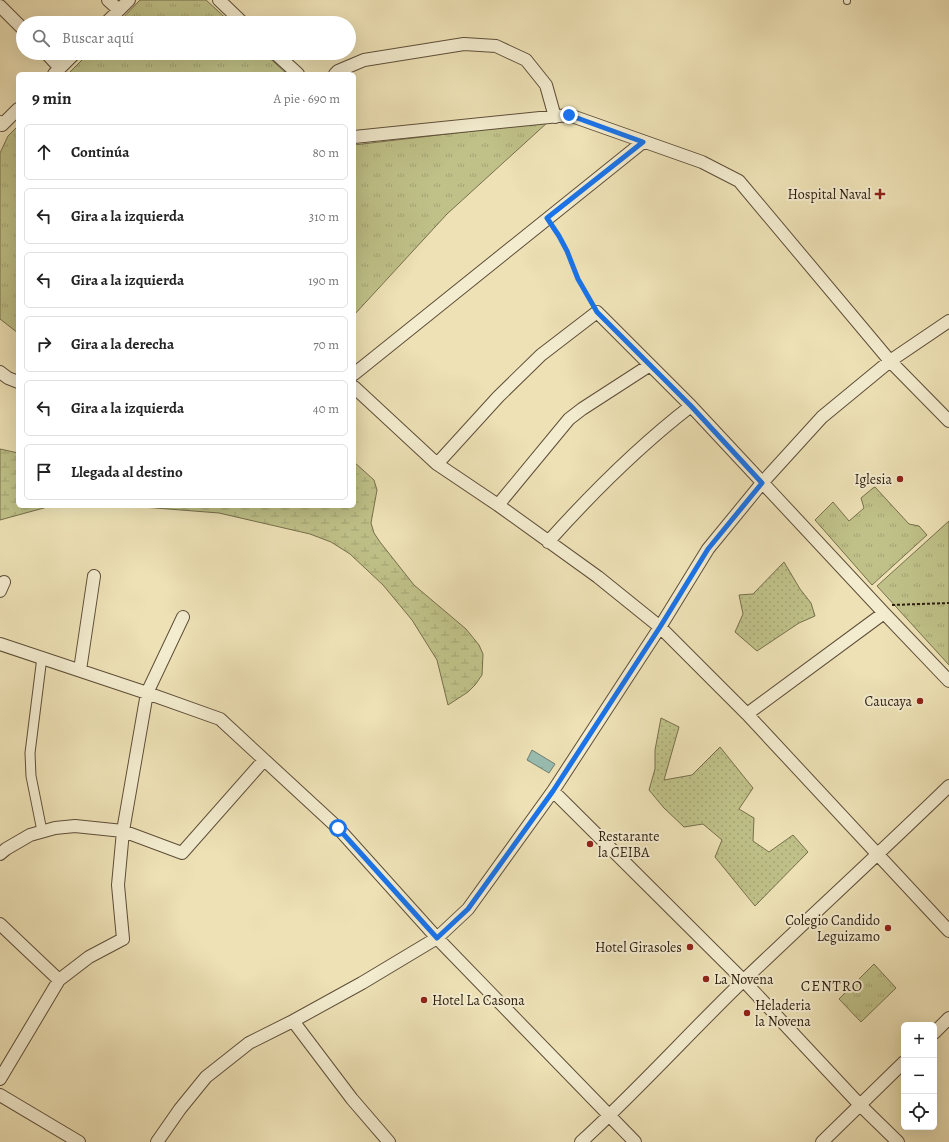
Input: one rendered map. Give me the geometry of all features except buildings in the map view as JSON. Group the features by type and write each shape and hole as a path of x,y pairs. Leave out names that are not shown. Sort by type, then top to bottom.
{"street":[{"path":"108,0 119,10"},
{"path":"113,16 129,0"},
{"path":"219,0 236,16"},
{"path":"0,6 16,23"},
{"path":"337,72 364,60 464,44 496,46 526,60 546,85 555,117"},
{"path":"50,60 57,71 68,60"},
{"path":"283,60 296,72"},
{"path":"0,122 2,125 16,111"},
{"path":"359,137 569,115 702,162 739,181 890,361 949,421"},
{"path":"356,372 643,142"},
{"path":"437,464 498,397 541,356 597,312 691,406 949,681"},
{"path":"157,1142 180,1109 206,1076 248,1043 293,1021 362,983 437,938 468,909 553,791 660,627 708,549 762,483 822,417 890,361 949,321"},
{"path":"498,505 569,419 650,365"},
{"path":"0,372 8,378 16,381"},
{"path":"356,389 437,464 498,505 598,577 660,627 747,714 949,931"},
{"path":"548,542 584,501 646,443 691,406"},
{"path":"80,670 94,576"},
{"path":"747,714 884,613"},
{"path":"0,1078 60,980 89,957 123,939 118,885 123,831 148,693 182,617"},
{"path":"0,644 148,693 220,719 338,828 437,938 635,1142"},
{"path":"42,657 30,753 30,776 42,831"},
{"path":"0,854 30,835 55,828 75,826 123,831 182,853 264,760"},
{"path":"581,1142 610,1116 744,980 949,786"},
{"path":"553,791 744,980 860,1105 898,1142"},
{"path":"0,924 60,980"},
{"path":"937,1030 949,1018"},
{"path":"293,1021 352,1099 389,1142"},
{"path":"822,1142 901,1065"},
{"path":"0,1095 79,1142"}],"path":[{"path":"547,218 567,251 578,279 597,312"},
{"path":"884,613 893,605 949,603"}],"green space":[{"path":"140,0 206,0 223,16 125,16"},
{"path":"82,60 272,60 285,72 70,72"},
{"path":"548,122 447,214 356,313 356,145"},
{"path":"16,128 16,331 0,319 0,153 8,136"},
{"path":"0,449 16,453 16,508 44,508 0,520"},
{"path":"356,464 374,480 377,490 371,523 374,533 414,585 466,629 479,645 483,654 482,675 468,692 448,705 437,660 412,620 383,585 350,554 331,542 310,534 219,513 155,508 356,508"},
{"path":"875,487 909,524 919,526 927,535 872,585 815,520 833,502 849,521 864,508 861,498"},
{"path":"949,521 949,665 877,586"},
{"path":"784,562 800,589 811,603 815,616 799,623 757,651 735,632 743,614 739,595 753,594"},
{"path":"661,718 679,727 664,780 692,775 720,747 753,788 739,809 754,818 753,841 769,852 793,835 808,852 755,906 715,857 722,840 703,824 684,827 664,808 649,790 655,769 655,750"},
{"path":"874,964 896,988 861,1022 839,999"}],"water":[{"path":"532,750 555,764 549,773 527,760"}],"place":[{"name":"Hospital Naval","path":"880,194"},
{"name":"Iglesia","path":"900,479"},
{"name":"Caucaya","path":"920,701"},
{"name":"Restarante la CEIBA","path":"590,844"},
{"name":"Colegio Candido Leguizamo","path":"888,928"},
{"name":"Hotel Girasoles","path":"690,947"},
{"name":"La Novena","path":"706,979"},
{"name":"Hotel La Casona","path":"424,1000"},
{"name":"Heladeria la Novena","path":"747,1013"}],"district":[{"name":"CENTRO","path":"832,986"}],"route":[{"path":"338,828 437,938 468,909 553,791 660,627 708,549 762,483 691,406 597,312 578,279 567,251 547,218 643,142 569,115"}]}
